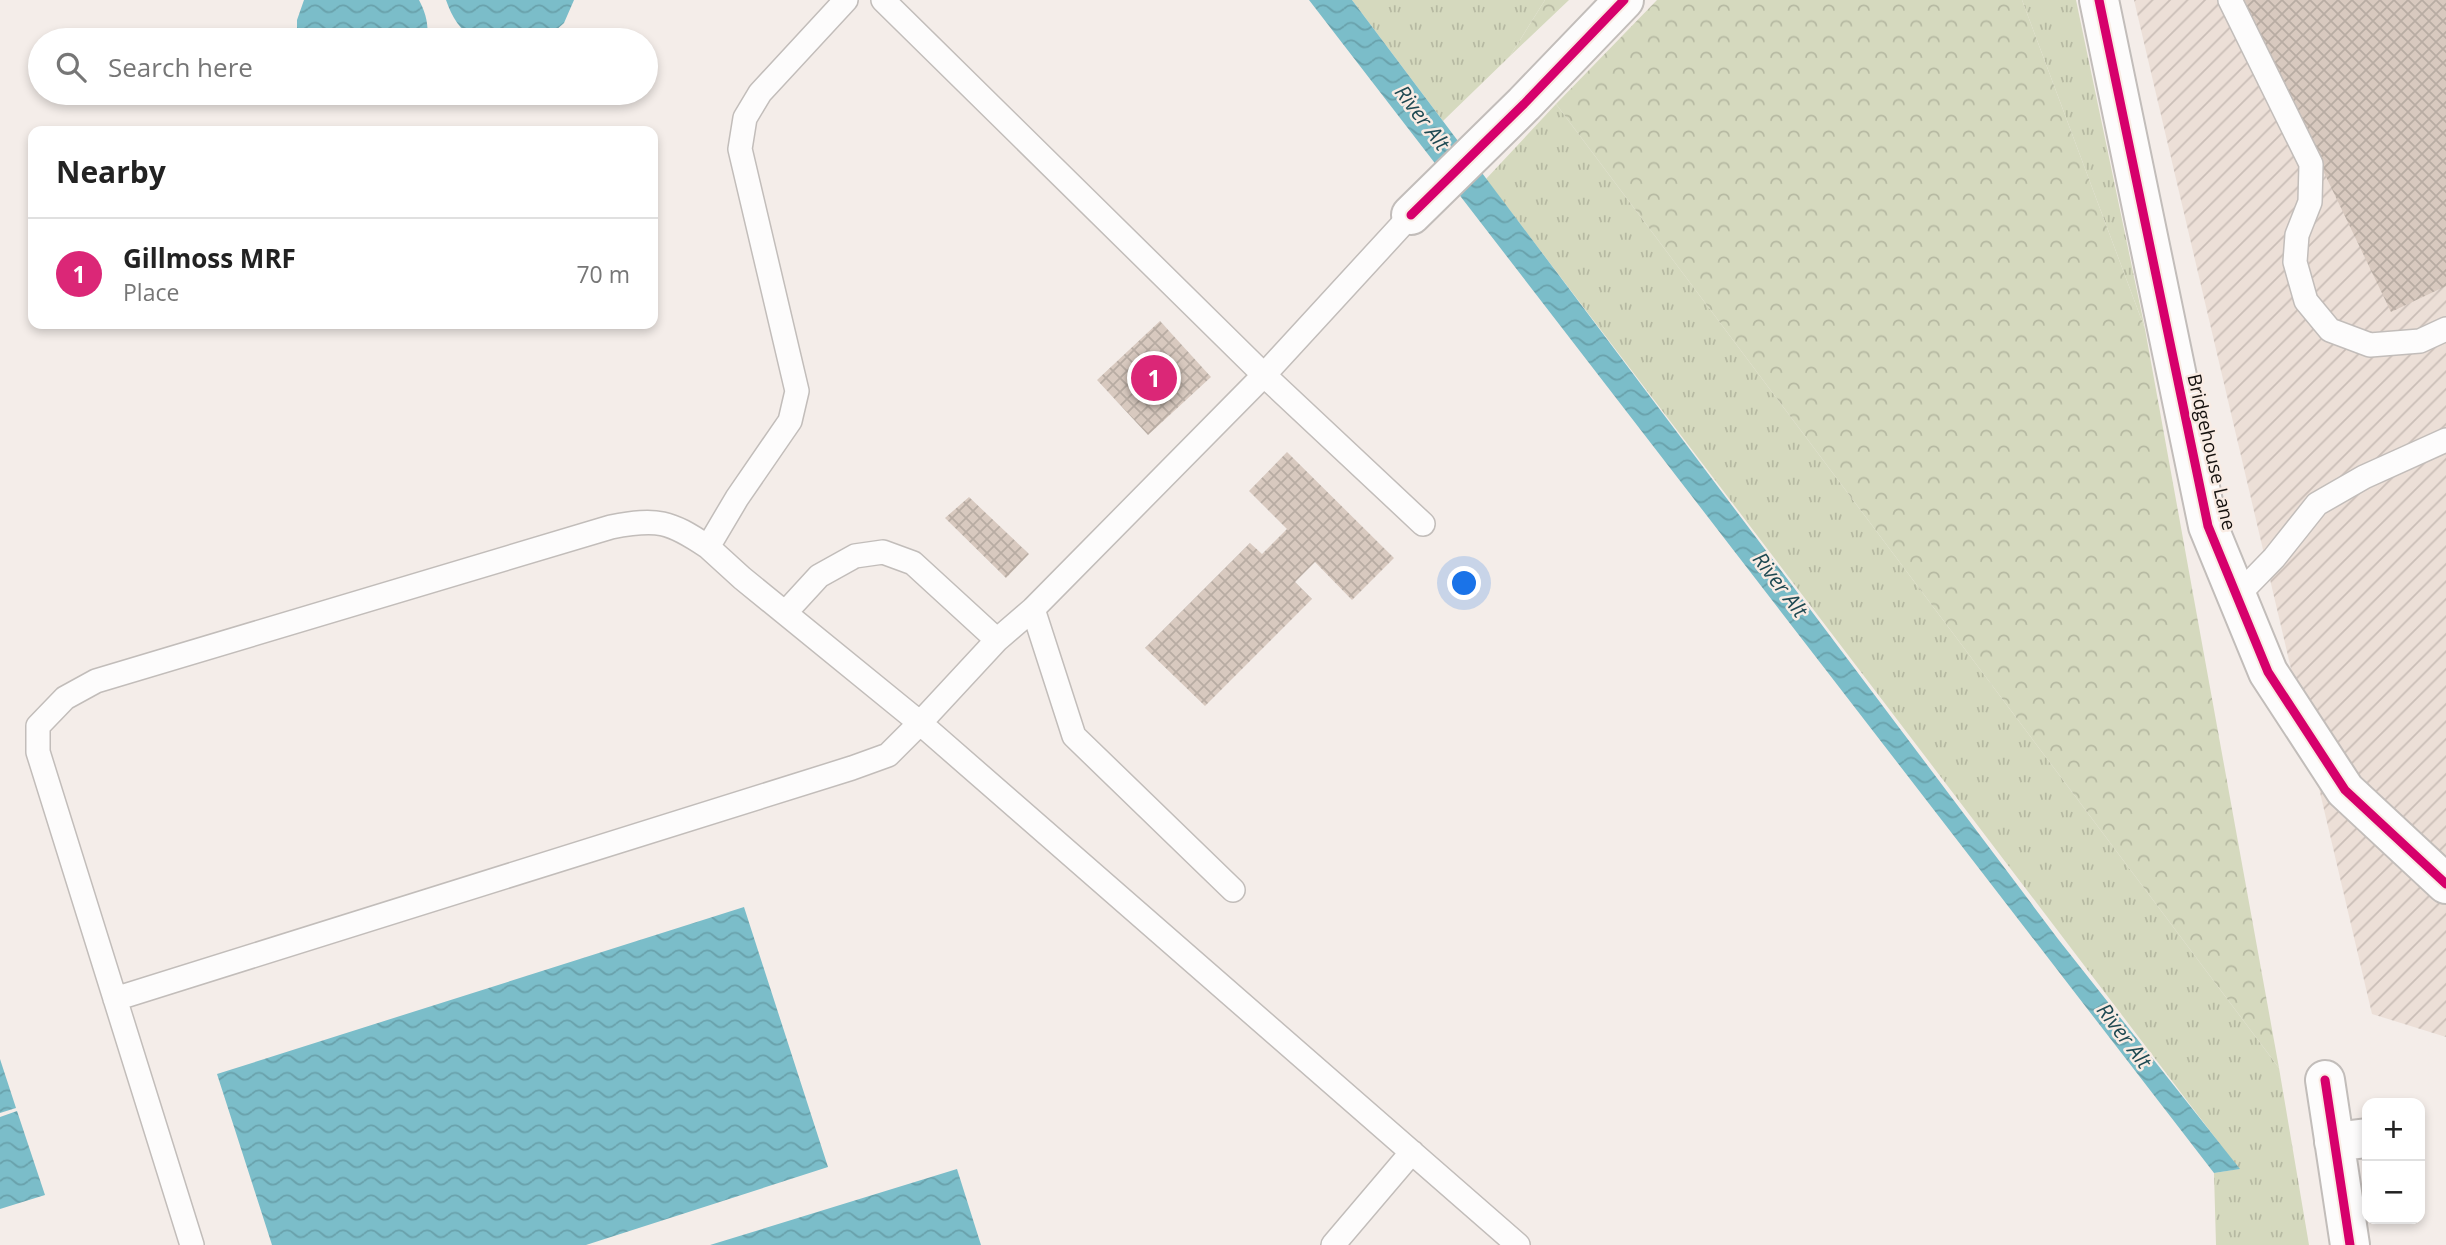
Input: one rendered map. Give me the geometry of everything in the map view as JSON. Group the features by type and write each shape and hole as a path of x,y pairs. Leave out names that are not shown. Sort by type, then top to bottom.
{"street":[{"path":"1411,215 1524,104 1624,0"},
{"name":"Bridgehouse Lane","path":"2099,0 2207,526 2268,672 2345,790 2446,884"},
{"path":"2325,1080 2351,1140 2350,1245"}],"lane":[{"path":"708,547 737,498 790,421 797,391 740,149 745,118 760,93 846,0"},
{"path":"883,0 1264,375 1423,524"},
{"path":"2230,0 2311,164 2310,202 2297,235 2295,262 2306,301 2330,330 2370,345 2420,341 2446,329"},
{"path":"115,999 888,755 997,640 1033,609 1264,375 1411,215"},
{"path":"2237,596 2274,558 2317,504 2364,477 2446,440"},
{"path":"192,1245 38,752 38,726 65,698 96,681 611,527 645,521 679,528 708,547 920,723 1518,1245"},
{"path":"785,613 819,576 855,556 883,552 913,563 997,640"},
{"path":"1033,609 1074,736 1233,890"},
{"path":"1334,1245 1412,1152"}],"shaded area":[{"path":"2134,0 2446,0 2446,1037 2372,1014"}],"green space":[{"path":"1352,0 1545,0 1510,56 1443,121"},
{"path":"1545,0 1569,0 1510,56"},
{"path":"1657,0 2022,0 2145,329 2279,1068 1556,104"},
{"path":"2022,0 2076,0 2145,329"},
{"path":"1556,104 2279,1068 2309,1245 2216,1245 2214,1173 2239,1169 1486,179"}],"water":[{"path":"304,0 419,0 428,28 297,28"},
{"path":"446,0 574,0 564,23 558,28 461,28"},
{"name":"River Alt","path":"1309,0 1352,0 2058,939 2240,1169 2214,1173"},
{"path":"744,907 828,1167 586,1245 272,1245 217,1074"},
{"path":"0,1059 16,1108 0,1113"},
{"path":"17,1111 45,1195 0,1209 0,1117"},
{"path":"957,1169 981,1245 710,1245"}],"building":[{"path":"2241,0 2446,0 2446,286 2391,312"},
{"path":"1160,321 1211,377 1148,435 1097,380"},
{"path":"1287,452 1394,558 1352,600 1315,562 1295,582 1312,599 1205,706 1145,648 1250,543 1262,554 1287,529 1249,491"},
{"path":"969,497 1029,554 1006,578 945,518"}],"cycle path":[{"path":"1411,215 1524,104 1624,0"},
{"path":"2099,0 2208,526 2268,672 2345,790 2446,884"},
{"path":"2325,1080 2350,1245"}],"place":[{"name":"Gillmoss MRF","path":"1154,378"}]}
